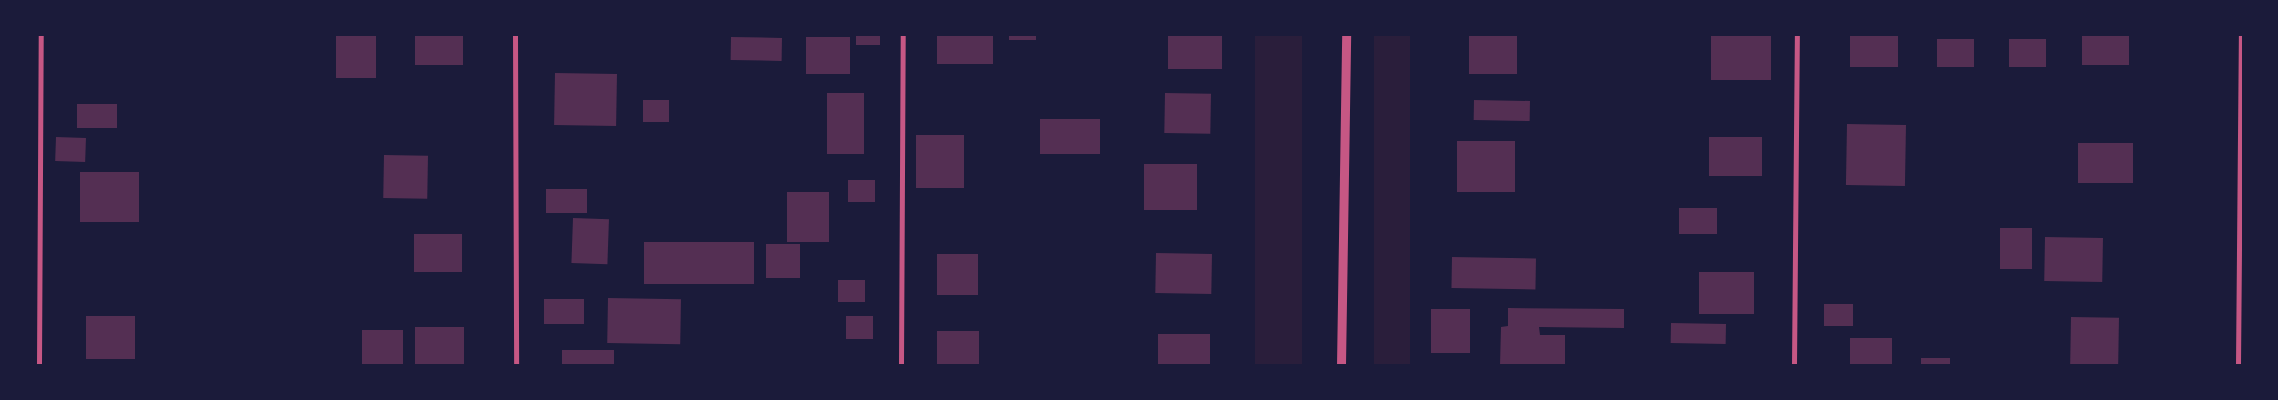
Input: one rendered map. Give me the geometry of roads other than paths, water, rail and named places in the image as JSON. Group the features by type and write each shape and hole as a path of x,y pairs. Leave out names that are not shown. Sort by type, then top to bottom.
{"street":[{"path":"39,365 41,35"},
{"path":"515,35 516,365"},
{"path":"901,365 903,35"},
{"path":"1341,365 1346,35"},
{"path":"1794,365 1796,35"},
{"path":"2238,365 2241,35"}]}
